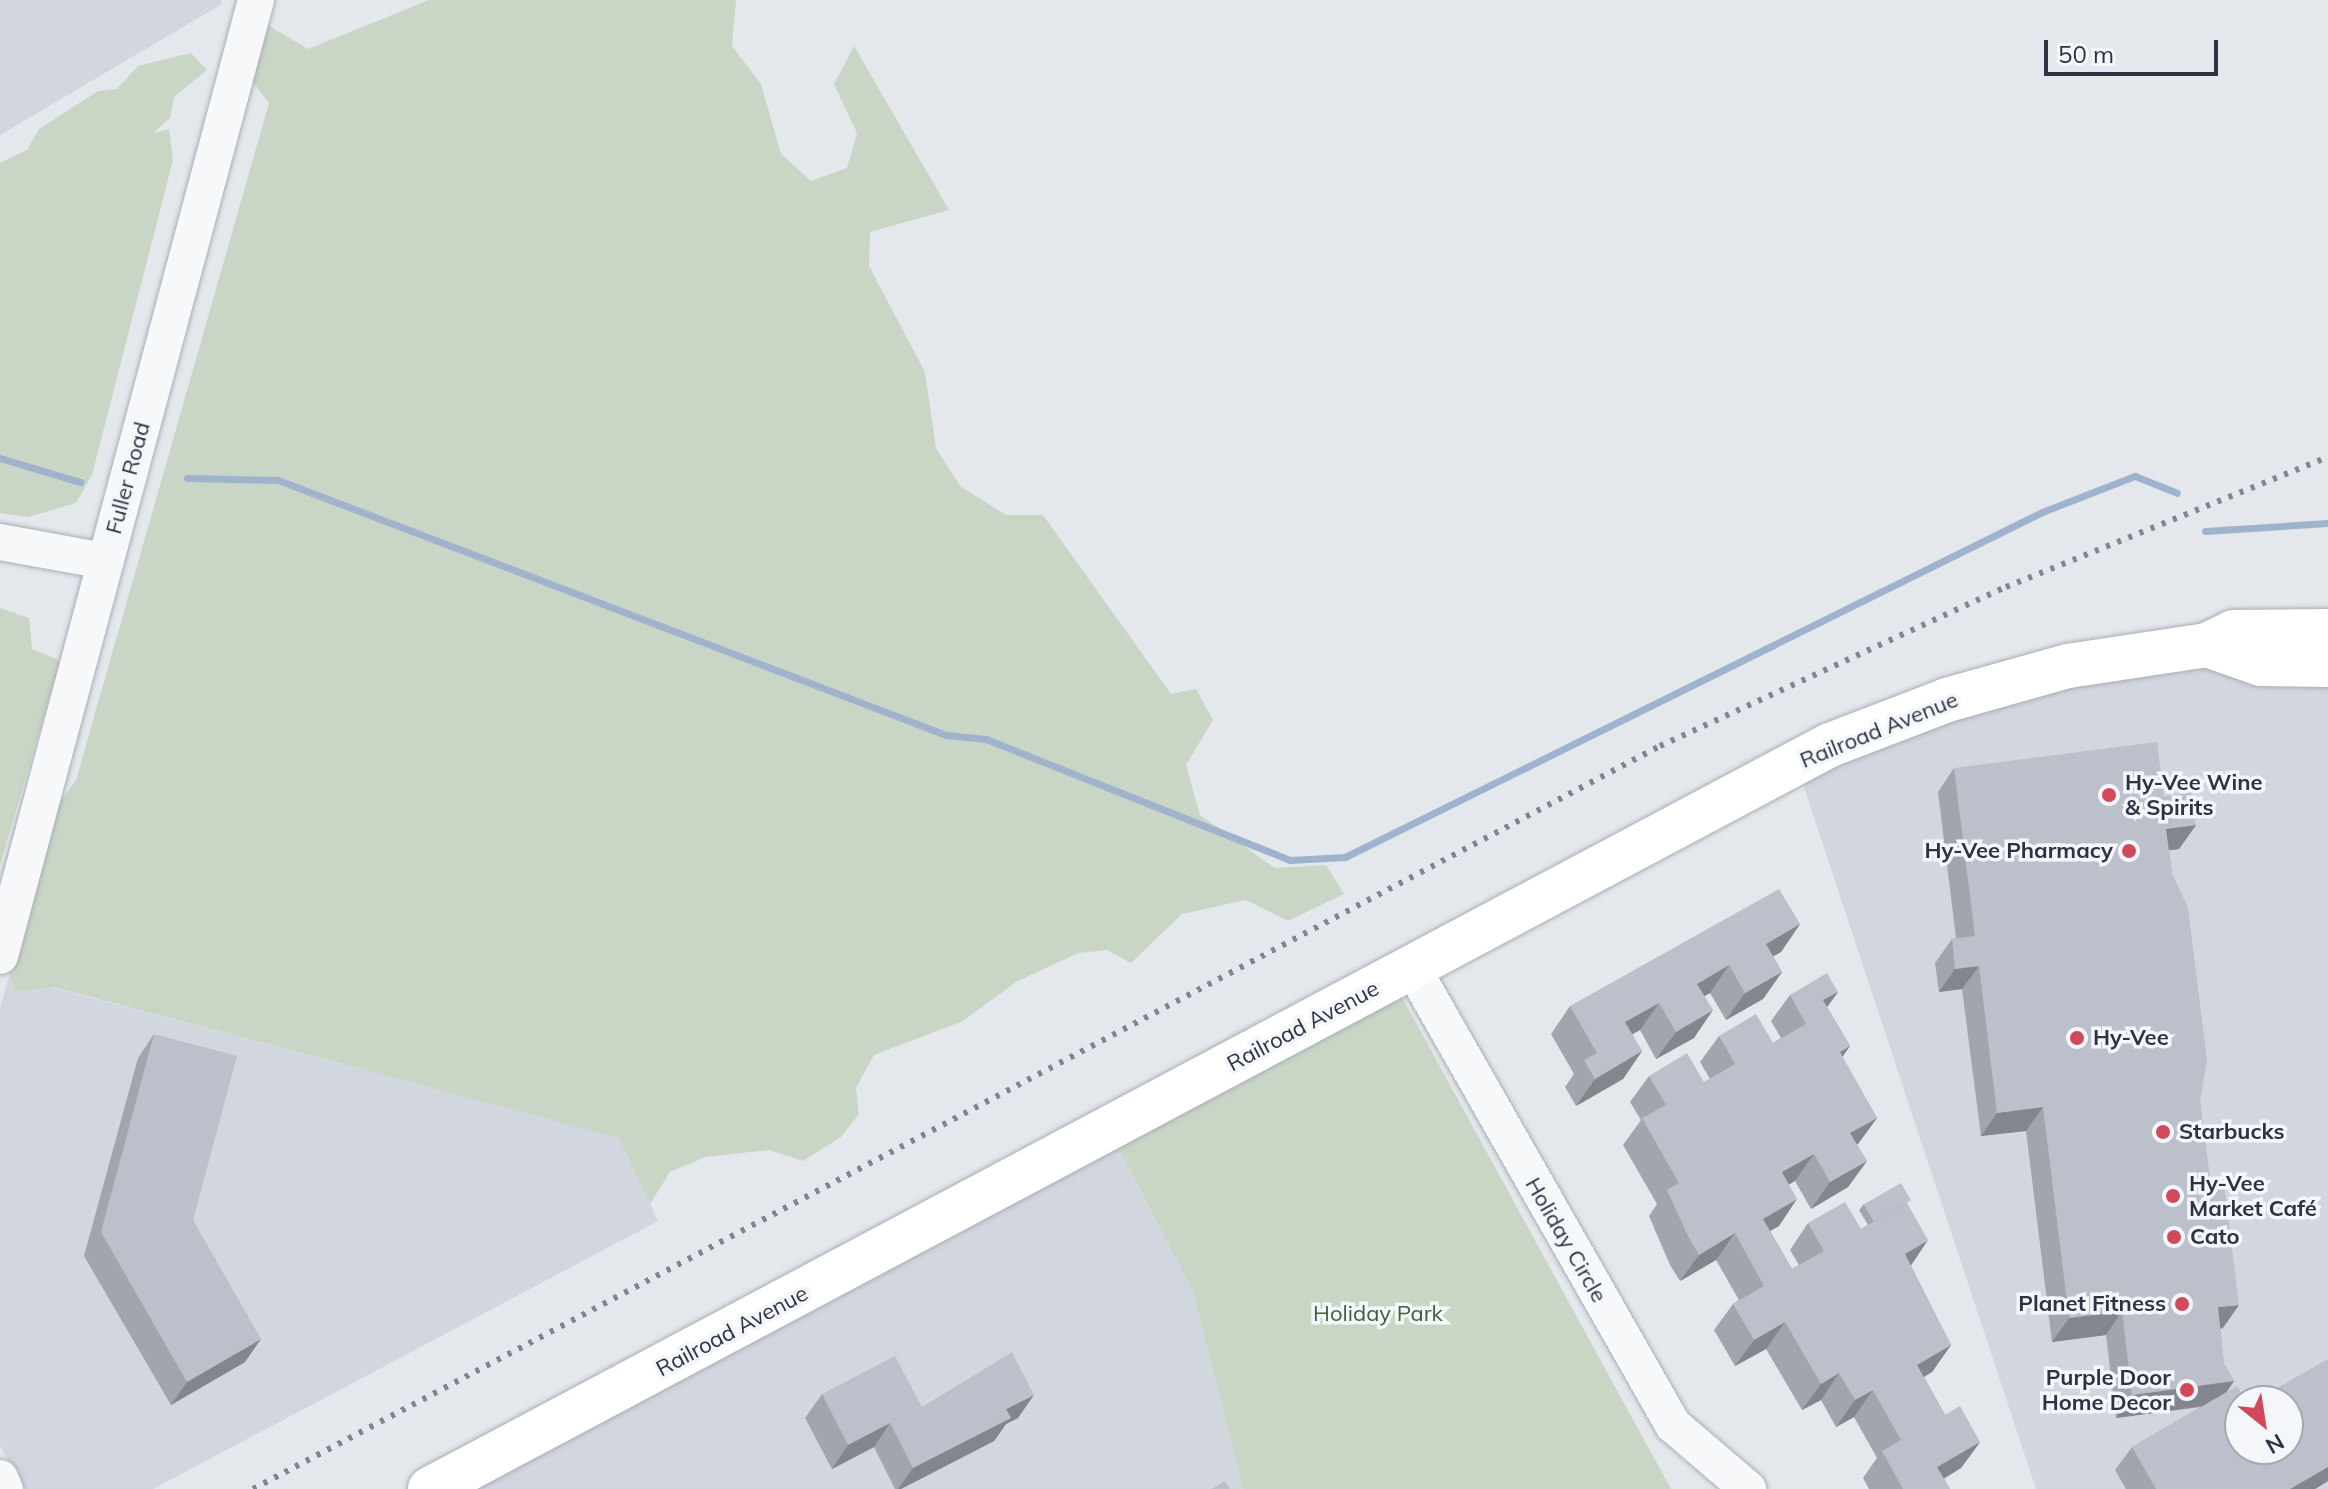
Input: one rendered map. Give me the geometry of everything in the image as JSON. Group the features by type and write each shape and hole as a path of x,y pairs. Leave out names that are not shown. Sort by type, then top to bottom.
{"main road":[{"name":"Railroad Avenue","path":"430,1489 1830,745 1947,700 2068,666 2207,645 2234,632 2328,631"},
{"name":"Railroad Avenue","path":"2207,645 2261,664 2328,665"}],"street":[{"name":"Fuller Road","path":"0,956 256,0"},
{"path":"0,542 105,561"},
{"name":"Holiday Circle","path":"1412,967 1673,1425 1748,1489"},
{"path":"0,1478 5,1489"}],"shaded area":[{"path":"0,0 221,0 222,4 0,135"},
{"path":"2328,665 2328,1489 2036,1489 1796,763 2068,666"},
{"path":"9,976 620,1138 658,1221 153,1489 25,1489 0,1446 0,1008"},
{"path":"1109,1130 1193,1292 1243,1489 428,1489"}],"green space":[{"path":"429,0 736,0 732,46 761,84 781,154 811,181 847,168 857,133 834,84 854,46 949,210 870,232 869,266 925,372 936,448 960,486 1006,515 1043,515 1171,694 1196,689 1213,720 1186,765 1200,815 1275,868 1326,865 1344,894 1288,921 1246,900 1182,914 1131,963 1107,950 1078,953 1016,982 963,1021 874,1055 856,1088 859,1114 841,1137 803,1161 769,1150 706,1157 670,1172 650,1204 619,1138 53,987 15,991 7,967 49,817 76,780 269,103 252,81 266,24 308,49"},
{"path":"191,53 207,70 174,97 170,118 153,133 169,129 173,160 92,475 76,503 28,517 0,513 0,163 27,150 39,129 98,91 117,89 138,66"},
{"path":"0,608 29,618 32,649 60,661 0,865"},
{"name":"Holiday Park","path":"1392,979 1671,1489 1243,1489 1193,1292 1109,1130"}],"building":[{"name":"Hy-Vee","path":"2157,742 2164,796 2191,793 2196,825 2166,829 2172,873 2188,908 2207,1060 2200,1101 2211,1185 2224,1183 2239,1305 2218,1307 2224,1364 2234,1381 2132,1395 2122,1311 2069,1318 2043,1107 1997,1113 1979,966 1955,969 1952,939 1975,936 1954,768"},
{"path":"1779,889 1800,924 1766,944 1782,972 1745,993 1729,965 1697,984 1713,1010 1676,1032 1659,1003 1625,1022 1642,1051 1595,1079 1584,1060 1597,1053 1570,1006"},
{"path":"1827,973 1838,992 1823,1000 1850,1046 1840,1052 1877,1118 1850,1133 1867,1161 1830,1182 1814,1154 1782,1172 1797,1199 1763,1219 1792,1269 1824,1251 1808,1223 1845,1202 1861,1229 1907,1203 1928,1240 1905,1254 1951,1345 1917,1365 1945,1415 1960,1406 1980,1442 1937,1467 1950,1489 1903,1489 1882,1451 1901,1440 1873,1390 1855,1400 1839,1373 1821,1384 1785,1322 1754,1340 1733,1304 1764,1286 1735,1233 1699,1255 1667,1190 1679,1183 1642,1118 1666,1105 1649,1076 1687,1053 1704,1082 1735,1064 1719,1036 1756,1014 1773,1043 1806,1024 1790,995"},
{"path":"154,1034 237,1056 193,1220 261,1339 187,1382 101,1232"},
{"path":"1901,1183 1911,1200 1874,1222 1864,1204"},
{"path":"1012,1352 1034,1395 1006,1409 1011,1418 913,1468 890,1423 848,1445 822,1394 895,1356 922,1407"},
{"path":"2328,1359 2328,1467 2290,1489 2156,1489 2132,1447 2224,1394 2224,1465 2304,1465 2304,1385 2282,1385"},
{"path":"1225,1481 1230,1489 1211,1489"}],"waterway":[{"path":"0,458 80,482"},
{"path":"187,478 278,480 946,735 986,739 1290,860 1345,857 2042,512 2135,476 2177,493"},
{"path":"2205,531 2328,523"}],"railway":[{"path":"253,1489 1660,746 2006,587 2328,457"}],"place":[{"name":"Hy-Vee Wine & Spirits","path":"2109,795"},
{"name":"Hy-Vee Pharmacy","path":"2129,851"},
{"name":"Hy-Vee","path":"2077,1038"},
{"name":"Starbucks","path":"2163,1132"},
{"name":"Hy-Vee Market Café","path":"2173,1196"},
{"name":"Cato","path":"2174,1237"},
{"name":"Planet Fitness","path":"2182,1304"},
{"name":"Purple Door Home Decor","path":"2187,1390"}]}
